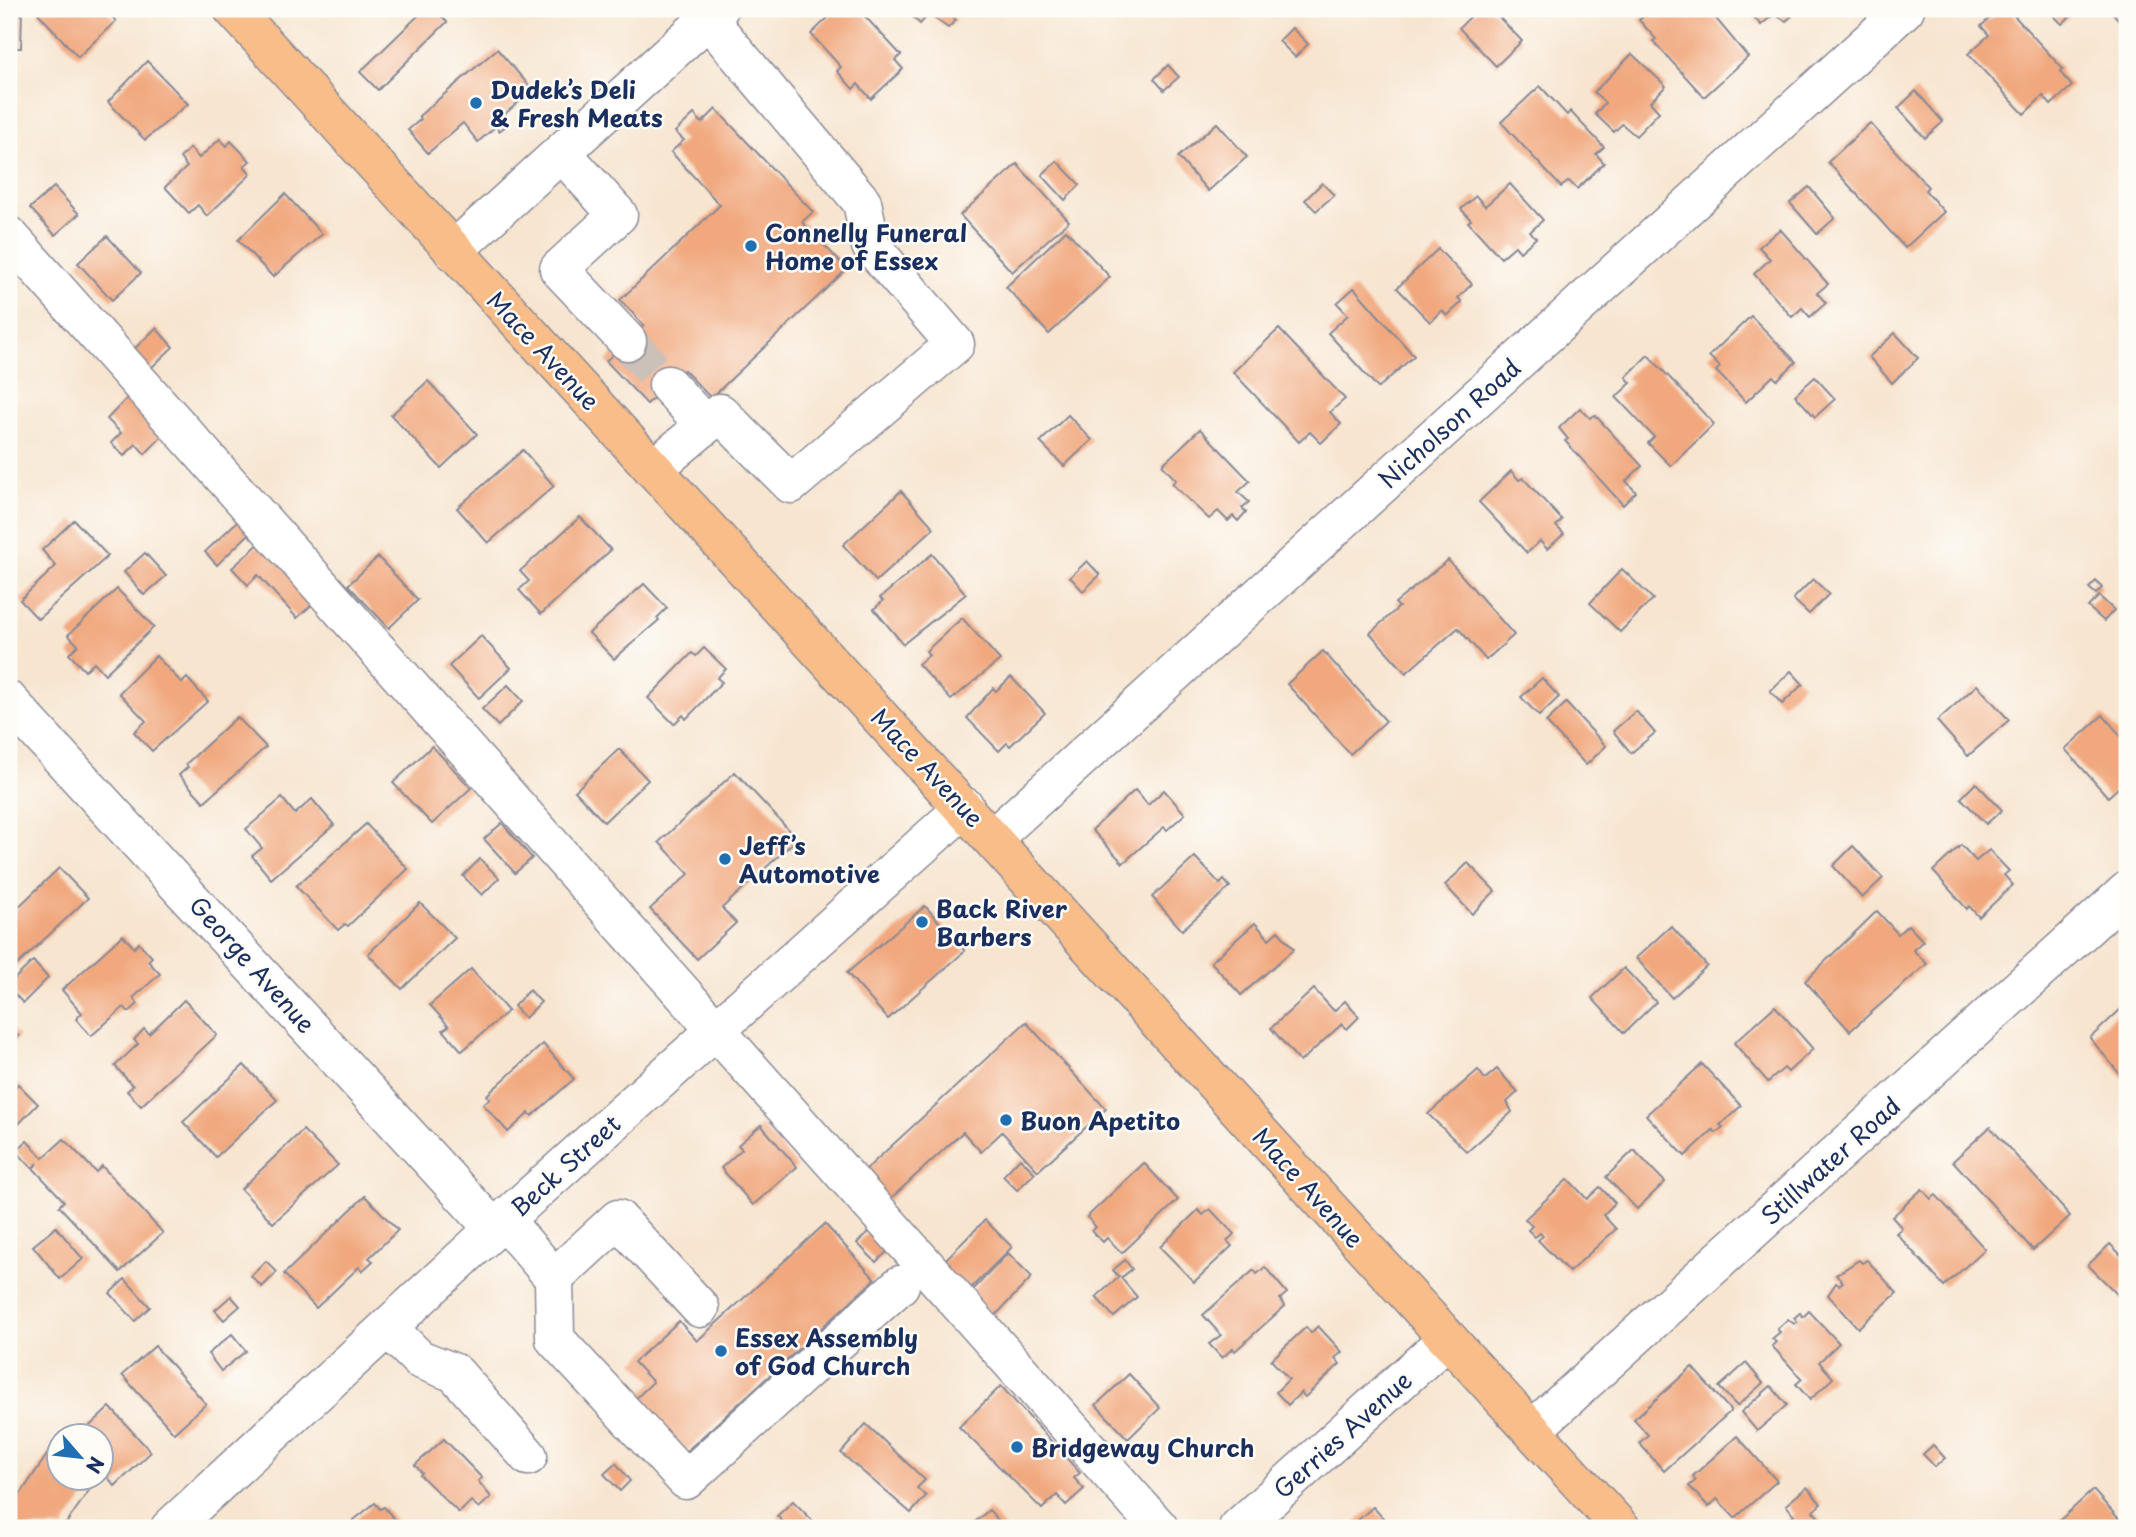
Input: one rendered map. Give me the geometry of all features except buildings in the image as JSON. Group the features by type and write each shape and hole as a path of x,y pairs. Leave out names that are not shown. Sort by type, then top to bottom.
{"main road":[{"name":"Mace Avenue","path":"233,9 1621,1528"}],"street":[{"name":"Nicholson Road","path":"993,838 1905,9"},
{"path":"453,251 713,14 862,202 871,246 955,344 791,484 720,413 653,469"},
{"path":"562,153 618,215 559,269 627,341"},
{"path":"9,236 1159,1528"},
{"path":"668,385 705,425"},
{"name":"George Avenue","path":"9,701 499,1224 554,1278"},
{"name":"Beck Street","path":"170,1528 499,1224 965,807"},
{"name":"Stillwater Road","path":"1532,1430 2127,891"},
{"path":"700,1308 618,1219 554,1278 555,1339 686,1480 900,1285"},
{"path":"388,1328 419,1359 455,1373 528,1456"},
{"name":"Gerries Avenue","path":"1238,1528 1447,1339"}],"tunnel":[{"path":"627,341 668,385"}],"place":[{"name":"Dudek’s Deli & Fresh Meats","path":"476,103"},
{"name":"Connelly Funeral Home of Essex","path":"751,246"},
{"name":"Jeff’s Automotive","path":"725,859"},
{"name":"Back River Barbers","path":"922,922"},
{"name":"Buon Apetito","path":"1006,1120"},
{"name":"Essex Assembly of God Church","path":"721,1351"},
{"name":"Bridgeway Church","path":"1017,1447"}]}
